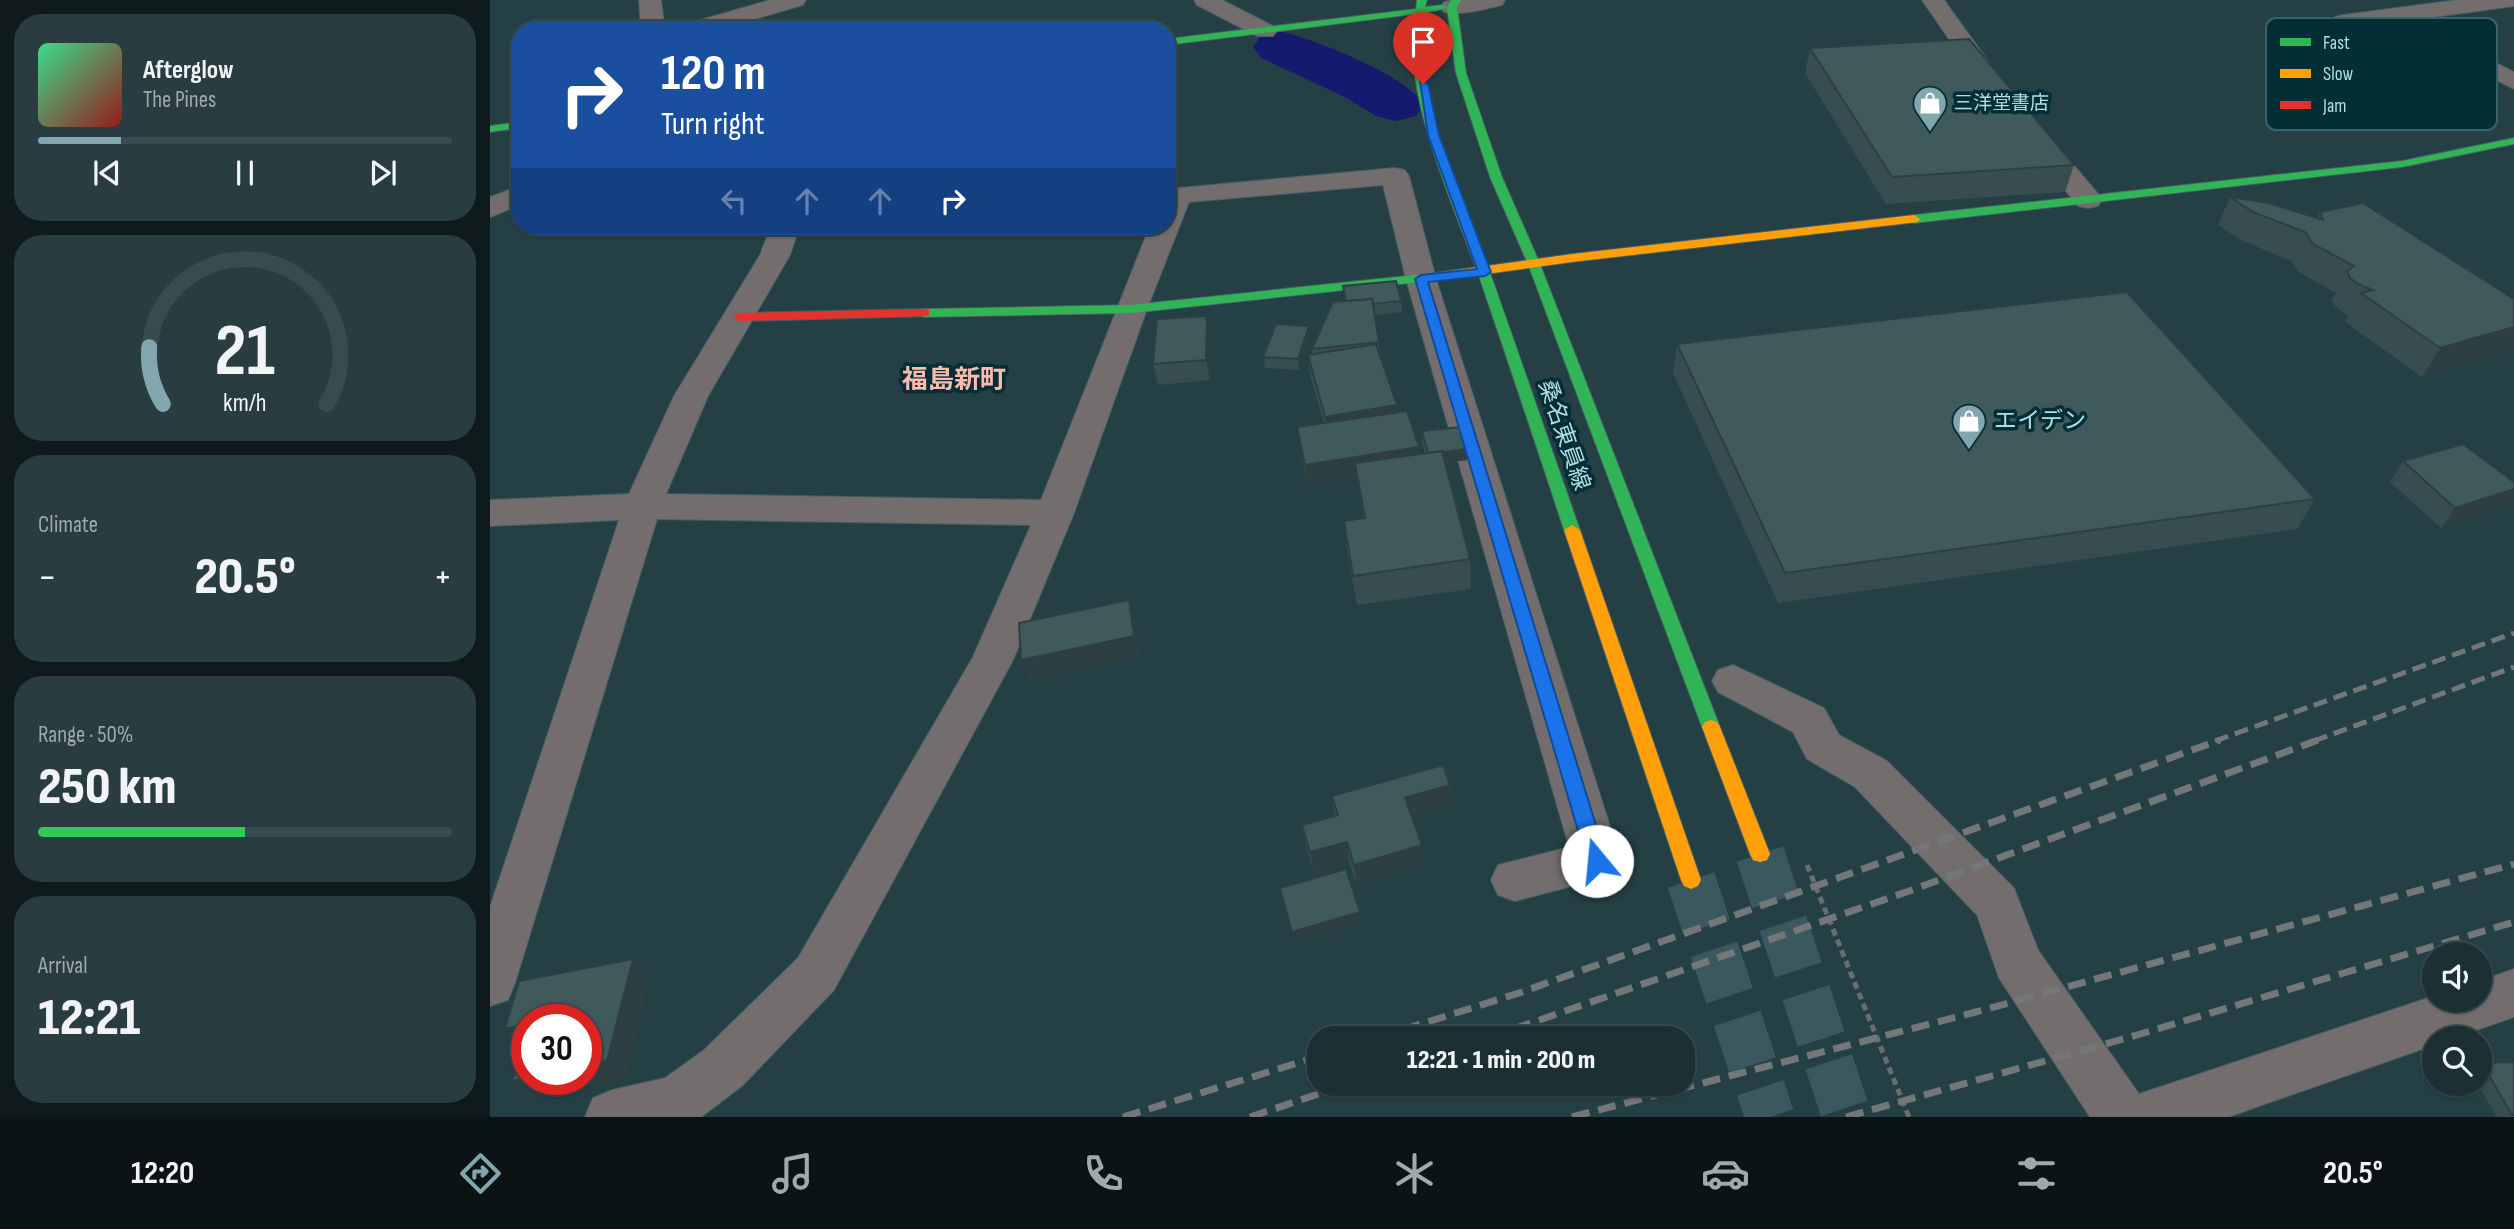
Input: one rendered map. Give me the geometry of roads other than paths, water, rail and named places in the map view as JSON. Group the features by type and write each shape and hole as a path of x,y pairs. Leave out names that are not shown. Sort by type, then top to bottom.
{"main road":[{"path":"1176,41 1265,31 1420,6 1454,4"},
{"name":"桑名東員線","path":"1454,4 1461,74 1496,177 1534,264 1760,854"},
{"name":"桑名東員線","path":"1420,6 1418,58 1434,135 1485,272 1691,880"},
{"path":"490,129 511,126"},
{"path":"738,317 1131,309 1485,272 1534,264 2402,164 2514,141"}],"street":[{"path":"650,0 652,21"},
{"path":"722,21 795,0"},
{"path":"1205,0 1265,31"},
{"path":"1454,4 1494,0"},
{"path":"1933,0 1979,69 2004,99"},
{"path":"2373,18 2509,0"},
{"path":"2388,16 2392,18"},
{"path":"2497,73 2514,82"},
{"path":"2021,119 2088,200"},
{"path":"1176,200 1178,195 1395,176 1421,279 1597,861 1515,880"},
{"path":"490,208 511,198"},
{"path":"490,983 642,506 691,396 775,255 782,235"},
{"path":"612,1117 677,1102 723,1068 816,974 992,660 1055,513 1161,235"},
{"path":"490,513 642,506 1055,513"},
{"path":"1733,681 1809,720 1823,747 1871,774 1997,903 2017,962 2122,1117"},
{"path":"2150,1117 2514,993"}],"waterway":[{"path":"1280,47 1365,85 1396,104"}],"tunnel":[{"path":"1760,854 1847,1117"},
{"path":"1691,880 1770,1117"}],"railway":[{"path":"2215,741 2514,633"},
{"path":"2314,741 2514,667"},
{"path":"1415,1026 1522,992 2220,740"},
{"path":"1522,1026 1912,890 2318,740"},
{"path":"1572,1117 1972,1013 2514,864"},
{"path":"1846,1117 2137,1035 2514,922"},
{"path":"1123,1117 1307,1060"},
{"path":"1250,1117 1312,1096"}],"place":[{"name":"三洋堂書店","path":"1930,133"},
{"name":"エイデン","path":"1969,451"}],"district":[{"name":"福島新町","path":"954,380"}]}
